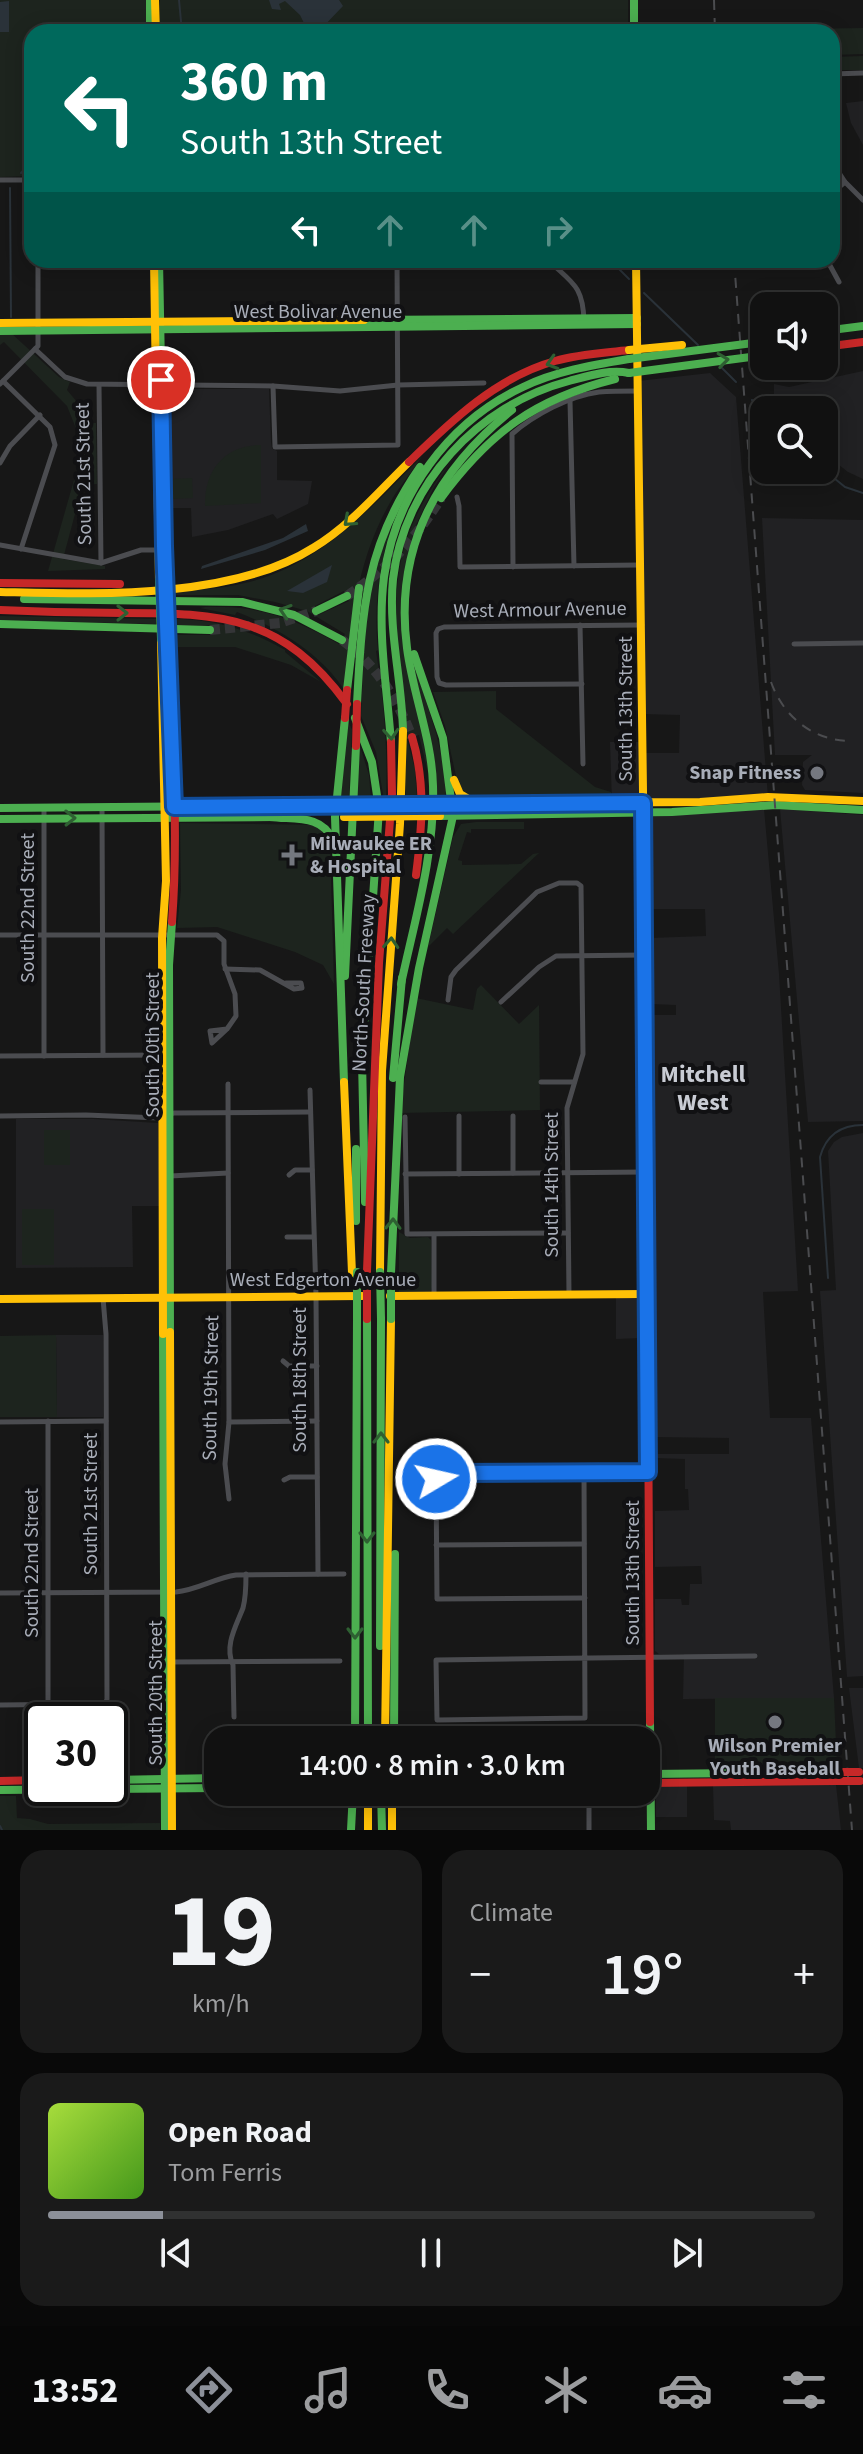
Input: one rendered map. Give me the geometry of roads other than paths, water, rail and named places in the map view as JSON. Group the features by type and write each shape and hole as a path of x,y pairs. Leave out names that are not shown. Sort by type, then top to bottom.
{"main road":[{"path":"153,0 153,24"},
{"path":"634,0 634,24"},
{"name":"South 20th Street","path":"156,268 161,550 174,893 166,934 168,1662 172,1830"},
{"name":"South 13th Street","path":"636,268 642,625 648,1726"},
{"name":"West Bolivar Avenue","path":"0,331 38,327 637,321"},
{"name":"West Bolivar Avenue","path":"0,323 38,327"},
{"path":"838,329 863,326"},
{"name":"North-South Freeway","path":"368,1726 358,1272 366,1260 369,1240 379,963 392,794 392,742 381,625 382,588 388,552 399,518 413,490 441,446 487,407 523,386 576,367 629,355 750,340"},
{"path":"838,345 863,342"},
{"path":"0,595 186,587 257,575 316,546 351,521 438,433 494,388 545,364 589,354 629,355"},
{"name":"North-South Freeway","path":"383,1726 382,1090 404,747 390,617 398,552 404,531 441,464 469,434 515,401 557,383 591,376 750,356"},
{"path":"441,498 479,449 515,418 552,398 629,373"},
{"path":"401,984 433,808 431,763 405,631 407,586 422,522 440,485 464,451 511,411 545,392 591,376"},
{"path":"346,1130 346,956 363,602 384,526 408,483 441,446"},
{"path":"358,1272 346,1130 335,853 356,600 367,562 375,550"},
{"path":"0,583 186,587"},
{"path":"383,1726 391,1440 391,1273 400,1077 448,840 458,816 453,804 443,738 411,644 407,586"},
{"path":"0,595 251,603 298,616 342,640"},
{"path":"316,611 347,596"},
{"path":"0,610 215,616 263,630 282,640 326,676 343,697 361,730 372,759 378,789 362,1105 366,1260"},
{"path":"0,624 210,630"},
{"path":"0,632 61,631 65,627"},
{"path":"394,1176 392,1102 401,984 424,810 420,766 412,737"},
{"path":"448,763 455,786 464,797 521,803"},
{"path":"0,819 169,807 521,803 643,808 768,797 863,801"},
{"path":"0,808 44,808 169,818 458,816 776,805 863,810"},
{"path":"270,817 320,822 331,834 335,853"},
{"path":"355,1726 358,1036 361,985 368,968"},
{"name":"West Edgerton Avenue","path":"0,1299 647,1294"},
{"path":"391,1440 395,1544 394,1726"},
{"path":"660,1779 861,1776"},
{"path":"0,1781 24,1780"},
{"path":"128,1782 140,1784"},
{"path":"200,1784 204,1783"},
{"name":"South 20th Street","path":"165,1830 169,1784"},
{"path":"128,1785 204,1785"},
{"path":"0,1790 24,1790"},
{"path":"353,1830 354,1806"},
{"path":"368,1806 368,1830"},
{"path":"383,1806 383,1830"},
{"path":"392,1806 392,1830"},
{"name":"South 13th Street","path":"650,1806 651,1830"}],"street":[{"path":"840,74 863,73"},
{"path":"840,174 863,200"},
{"path":"0,180 24,180"},
{"path":"840,186 845,182"},
{"path":"21,549 55,445 50,427 40,415 2,383 37,347 38,268"},
{"path":"273,386 275,447 398,445 397,268"},
{"path":"557,268 579,289 584,322"},
{"path":"831,268 839,282"},
{"path":"37,347 65,377 99,385 273,386 340,391 398,385 484,383"},
{"name":"South 21st Street","path":"99,385 101,563"},
{"path":"513,567 511,437 518,429 570,401 598,392 638,391"},
{"path":"570,401 574,566"},
{"path":"0,463 10,446 40,415"},
{"path":"457,497 460,567 640,565"},
{"path":"0,545 101,563 113,562 137,551 161,550"},
{"path":"580,625 583,764"},
{"name":"West Armour Avenue","path":"582,684 439,683 436,633 438,629 642,625"},
{"path":"794,644 863,643"},
{"name":"South 22nd Street","path":"44,808 44,1056"},
{"path":"102,813 103,1055"},
{"name":"South 14th Street","path":"448,1000 453,975 537,892 559,883 577,883 581,886 583,1054 567,1108 569,1294"},
{"path":"0,935 203,933 220,937 224,941 225,969 235,994 234,1020 227,1029"},
{"path":"501,1002 546,961 556,956 644,955"},
{"path":"225,969 260,970 286,983"},
{"path":"0,1056 166,1055"},
{"path":"541,1082 574,1082"},
{"name":"South 19th Street","path":"228,1084 229,1422 225,1464 229,1499"},
{"name":"South 18th Street","path":"310,1090 316,1296 318,1574"},
{"path":"0,1116 310,1112"},
{"path":"459,1116 459,1174"},
{"path":"513,1116 513,1173"},
{"path":"405,1117 406,1233 568,1233"},
{"path":"289,1175 295,1170 312,1170"},
{"path":"405,1174 646,1172"},
{"path":"167,1176 228,1173"},
{"path":"434,1235 434,1296"},
{"path":"287,1237 313,1237"},
{"name":"South 21st Street","path":"103,1298 106,1334 106,1702"},
{"path":"283,1361 289,1366 317,1366"},
{"name":"South 22nd Street","path":"48,1421 48,1702"},
{"path":"0,1422 106,1421"},
{"path":"229,1422 317,1421"},
{"path":"585,1598 437,1599 436,1484 439,1475 648,1472"},
{"path":"584,1473 584,1658 585,1718 437,1720 436,1660 584,1658 649,1657 755,1656"},
{"path":"284,1480 290,1477 317,1477"},
{"path":"436,1545 584,1544"},
{"path":"234,1717 231,1640 245,1599 246,1574"},
{"path":"0,1593 168,1592 193,1589 228,1576 246,1574 344,1574"},
{"path":"168,1662 340,1661"},
{"path":"0,1705 24,1705"},
{"path":"589,1806 589,1830"}],"waterway":[{"path":"179,0 181,24"},
{"path":"21,173 24,170"},
{"path":"10,188 11,317"},
{"path":"618,268 629,279"},
{"path":"644,293 698,345"},
{"path":"720,366 736,382"},
{"path":"838,481 863,493"},
{"path":"828,1278 820,1157 830,1137 841,1129 863,1125"},
{"path":"0,1826 2,1830"}],"tunnel":[{"path":"347,596 400,552 441,498"},
{"path":"210,630 280,623 316,611"},
{"path":"342,640 365,660 384,683 412,737"}],"railway":[{"path":"714,0 715,24"},
{"path":"735,268 852,1830"},
{"path":"771,682 783,705 801,724 823,736 849,741"}],"place":[{"name":"Snap Fitness","path":"817,773"},
{"name":"Milwaukee ER & Hospital","path":"292,855"},
{"name":"Wilson Premier Youth Baseball","path":"775,1722"}],"district":[{"name":"Mitchell West","path":"703,1088"}]}
